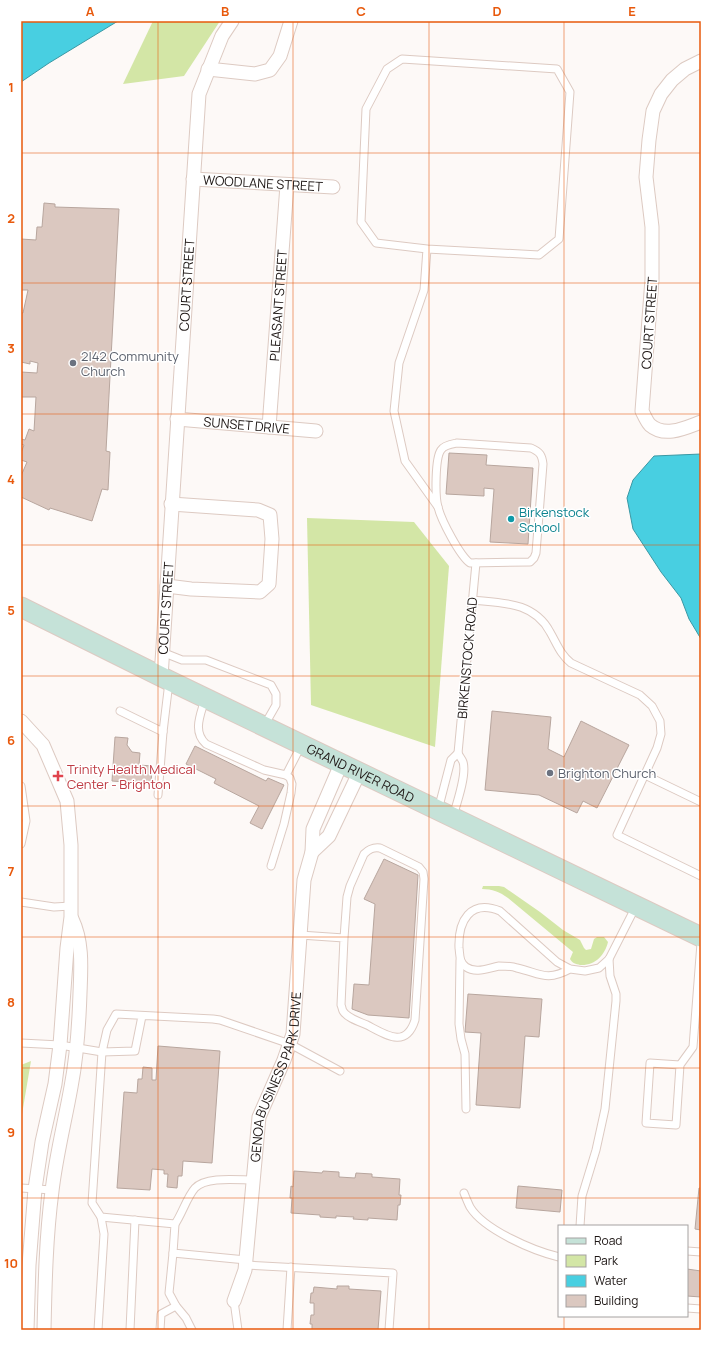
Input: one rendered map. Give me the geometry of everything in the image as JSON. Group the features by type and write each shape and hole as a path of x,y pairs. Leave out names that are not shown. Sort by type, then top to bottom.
{"main road":[{"name":"GRAND RIVER ROAD","path":"21,607 340,764 701,936"}],"street":[{"name":"COURT STREET","path":"165,679 162,652 176,419 199,94 222,36 232,21"},
{"path":"208,69 255,74 270,70 280,56 291,21"},
{"name":"COURT STREET","path":"701,61 685,69 672,80 661,94 653,111 646,177 647,194 651,210 653,246 650,319 642,411 649,425 663,432 675,431 701,422"},
{"name":"WOODLANE STREET","path":"193,179 333,187"},
{"name":"PLEASANT STREET","path":"269,427 287,185"},
{"name":"SUNSET DRIVE","path":"176,419 316,431"},
{"path":"167,586 191,589 260,592 269,584 272,539 270,515 258,510 171,504"},
{"path":"21,722 43,745 67,801 71,845 71,912 60,1045 55,1084 42,1142 35,1189 29,1266 27,1330"},
{"name":"GENOA BUSINESS PARK DRIVE","path":"234,1301 245,1270 259,1117 284,1060 293,1034 304,880 312,852 313,829 340,764"},
{"name":"GENOA BUSINESS PARK DRIVE","path":"312,852 328,836 359,773"},
{"path":"44,1330 46,1246 52,1190 60,1137 71,1086 79,1015 81,957 78,931 71,912"}],"lane":[{"path":"402,59 557,69 570,92 558,239 539,255 427,249 376,243 361,222 366,109 387,69 402,59"},
{"path":"427,249 424,290 398,364 394,411 405,461 438,507 446,526 466,560 470,563 525,563 530,562 534,558 536,552 543,464 542,456 538,451 531,448 457,443 441,448 437,456 436,481 438,507"},
{"name":"BIRKENSTOCK ROAD","path":"445,814 461,789 464,770 463,762 458,753 476,563"},
{"path":"472,600 511,604 525,608 537,615 544,622 560,652 565,658 640,695 652,706 660,721 661,734 657,748 617,835 701,876"},
{"path":"162,652 182,660 206,660 270,686 276,694 276,705 264,726"},
{"path":"158,794 163,732 165,679"},
{"path":"205,698 198,725 198,732 201,739 206,744 264,770 286,775 290,778 292,784 291,793 271,866"},
{"path":"120,711 163,732"},
{"path":"286,775 301,745"},
{"name":"BIRKENSTOCK ROAD","path":"445,814 451,760 458,753"},
{"path":"645,775 701,802"},
{"path":"21,786 26,821 21,844"},
{"path":"373,847 380,848 419,867 423,872 424,879 415,1020 412,1029 407,1035 398,1038 389,1037 343,1011 341,1005 344,938 347,897 350,886 364,854 368,850 373,847"},
{"path":"21,902 54,907 71,912"},
{"path":"466,1109 465,1054 459,1024 459,939 463,921 469,913 478,908 490,907 500,911 557,962 570,969 586,972 599,968 609,959 636,906"},
{"path":"300,935 344,938"},
{"path":"680,1065 650,1063 646,1123 676,1125 680,1065 693,1047 701,943"},
{"path":"580,1225 582,1196 596,1150 605,1109 616,1001 616,994 610,976 609,959"},
{"path":"460,960 466,967 475,970 500,966 516,967 542,976 561,974 570,969"},
{"path":"98,1330 104,1234 101,1217 92,1203 102,1052 107,1030 116,1014 220,1020 290,1044 340,1071"},
{"path":"21,1043 60,1045 102,1052 135,1051 142,1016"},
{"path":"192,1330 186,1318 176,1306 169,1293 175,1224 195,1188 203,1183 223,1180 254,1180"},
{"path":"21,1188 52,1190"},
{"path":"464,1193 471,1208 488,1226 529,1247 558,1257"},
{"path":"101,1217 175,1224"},
{"path":"130,1330 135,1220"},
{"path":"688,1251 701,1252"},
{"path":"173,1253 291,1267 393,1273 389,1330"},
{"path":"287,1330 291,1267"},
{"path":"234,1301 238,1330"},
{"path":"160,1330 162,1314 176,1306"},
{"path":"688,1308 701,1309"}],"green space":[{"path":"153,21 220,21 184,76 123,84"},
{"path":"307,518 414,522 449,566 435,747 311,705"},
{"path":"483,886 504,887 563,930 580,940 586,950 591,949 594,939 597,937 604,937 608,942 607,947 595,962 585,965 574,963 570,959 573,952 508,898 496,891 482,889"},
{"path":"31,1061 21,1120 21,1065"}],"water":[{"path":"21,21 118,21 21,82"},
{"path":"701,454 701,639 689,619 681,598 661,572 633,529 627,498 633,480 654,456"}],"building":[{"name":"2|42 Community Church","path":"44,203 55,204 55,207 119,209 106,451 110,452 108,490 102,489 92,521 50,508 49,510 21,497 21,476 27,462 21,460 21,453 24,445 21,444 21,439 25,440 29,429 34,431 36,397 21,397 21,372 37,373 38,363 30,361 30,364 21,362 21,313 23,313 28,290 21,290 21,239 36,240 37,227 42,227"},
{"name":"Birkenstock School","path":"449,453 487,455 486,465 533,468 528,544 490,542 494,489 484,488 484,496 446,494"},
{"name":"Brighton Church","path":"492,711 551,717 548,749 564,757 581,721 629,745 597,808 583,801 577,813 539,795 485,790"},
{"path":"115,737 128,738 127,745 132,752 140,753 139,765 152,766 151,784 112,781"},
{"path":"195,746 266,781 268,778 284,785 262,829 250,823 259,806 214,783 216,779 186,764"},
{"path":"384,859 418,875 409,1018 368,1015 352,1009 354,984 369,985 375,904 364,899"},
{"path":"468,994 542,999 539,1037 525,1036 520,1108 476,1105 481,1033 465,1032"},
{"path":"158,1046 220,1051 212,1163 183,1161 182,1176 178,1176 177,1188 167,1187 168,1174 164,1174 164,1170 152,1169 150,1190 117,1188 124,1092 137,1093 138,1079 142,1079 143,1067 152,1068 152,1080 156,1080"},
{"path":"294,1171 322,1173 323,1171 339,1172 339,1177 355,1178 356,1173 372,1174 372,1177 400,1179 399,1195 401,1195 400,1205 398,1205 397,1220 368,1218 368,1220 353,1219 354,1217 336,1216 336,1218 320,1217 320,1215 291,1213 292,1198 290,1198 291,1186 293,1187"},
{"path":"518,1186 562,1190 560,1212 516,1208"},
{"path":"699,1188 701,1188 701,1230 695,1229"},
{"path":"688,1269 701,1271 701,1297 688,1296"},
{"path":"337,1286 349,1286 349,1289 381,1291 378,1330 312,1330 312,1324 310,1324 311,1315 314,1315 314,1303 310,1303 311,1293 313,1293 314,1287 337,1289"}],"place":[{"name":"2|42 Community Church","path":"73,363"},
{"name":"Birkenstock School","path":"511,519"},
{"name":"Brighton Church","path":"550,773"},
{"name":"Trinity Health Medical Center - Brighton","path":"58,776"}]}
